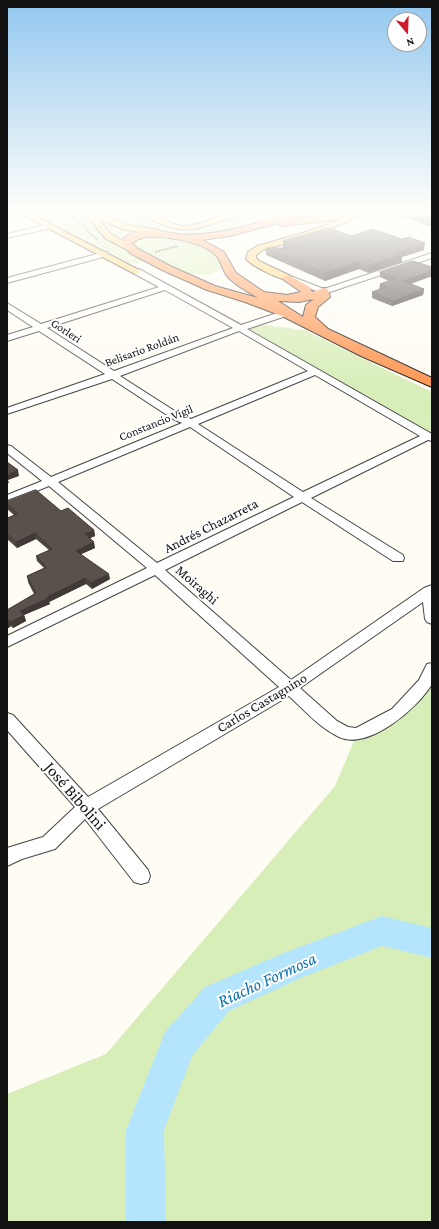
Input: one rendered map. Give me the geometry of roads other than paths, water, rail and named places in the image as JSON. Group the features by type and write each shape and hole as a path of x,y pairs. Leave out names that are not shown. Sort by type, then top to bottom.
{"highway":[{"path":"174,271 211,288 250,299 291,315 432,383"},
{"path":"184,276 214,276 225,271"},
{"path":"230,271 231,274 255,292 291,315"},
{"path":"288,278 306,289 307,294 299,298"},
{"path":"255,292 283,298 299,298 324,292 324,297 312,305 309,317 312,322 329,334"}],"main road":[{"path":"273,271 288,278"}],"street":[{"path":"7,281 38,271"},
{"path":"137,271 240,328 430,437"},
{"path":"288,278 324,292 385,271"},
{"path":"7,338 167,287"},
{"name":"Gorleri","path":"7,306 177,417 190,423 398,558"},
{"name":"Belisario Roldán","path":"7,411 113,375 240,328 291,315"},
{"name":"Constancio Vigil","path":"7,499 315,372"},
{"name":"Andrés Chazarreta","path":"7,642 302,497 430,437"},
{"name":"Moiraghi","path":"7,448 50,481 156,570 331,725 345,733 357,734 370,729 398,713 425,683 432,668"},
{"path":"431,590 432,619"},
{"name":"Carlos Castagnino","path":"7,858 17,852 49,843 86,807 290,688 431,590"},
{"name":"José Bibolini","path":"7,719 86,807 141,876"}],"waterway":[{"name":"Riacho Formosa","path":"146,1222 145,1130 178,1045 217,999 293,965 382,931 432,943"}]}
